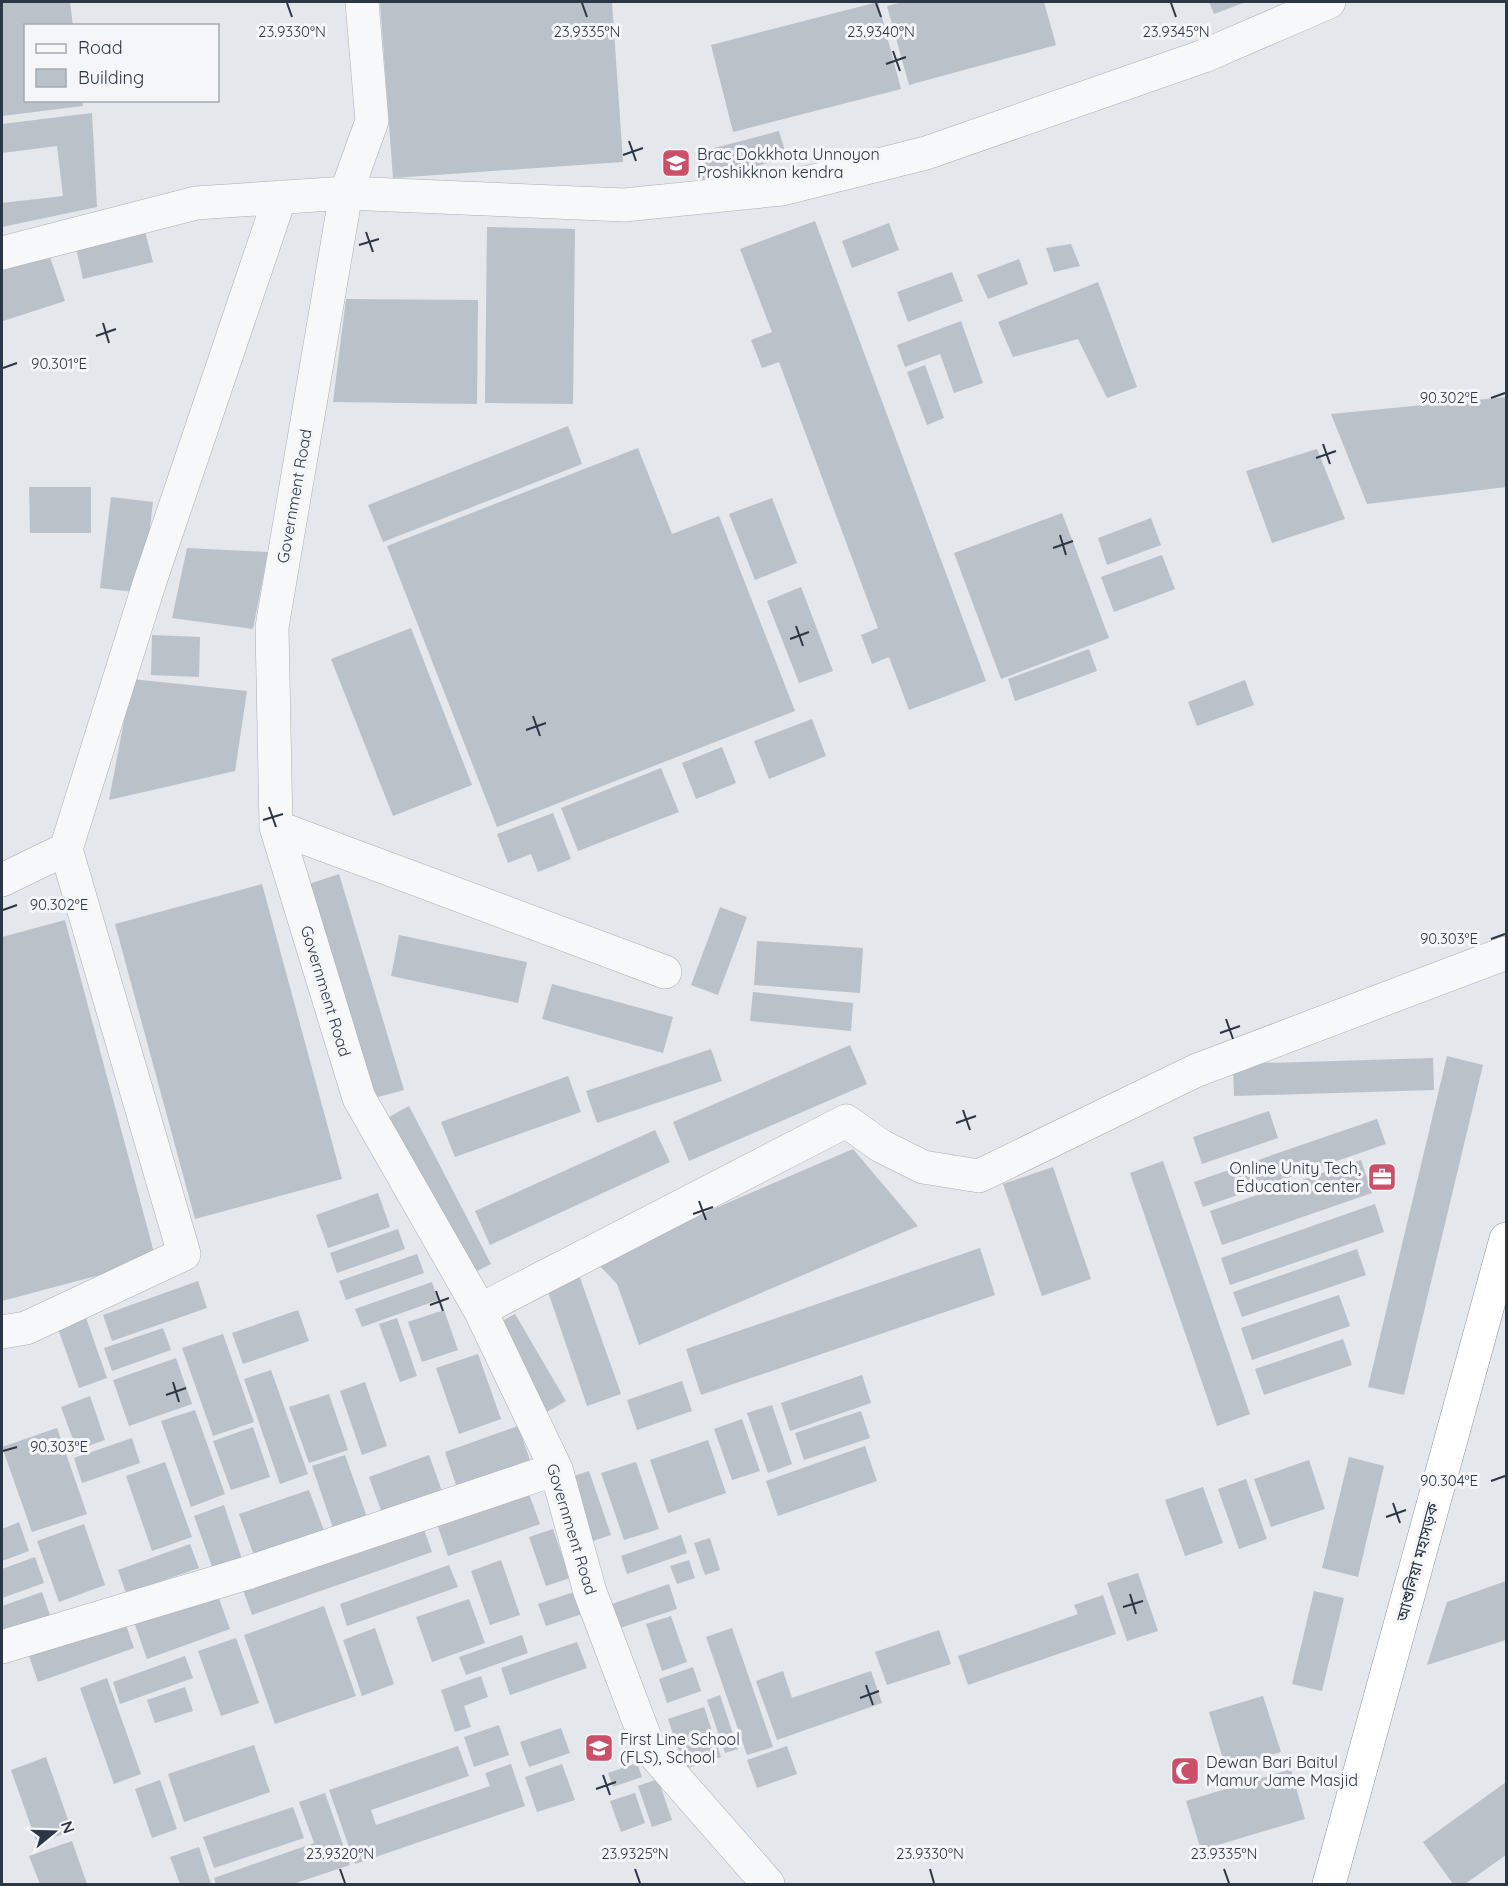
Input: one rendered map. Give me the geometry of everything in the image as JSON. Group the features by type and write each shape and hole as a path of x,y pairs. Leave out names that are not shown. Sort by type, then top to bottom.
{"highway":[{"name":"আশুলিয়া মহাসড়ক","path":"1333,1881 1506,1239"}],"street":[{"name":"Government Road","path":"362,2 372,121 346,193 272,627 276,827 359,1098 480,1310 556,1468 590,1592 649,1749 768,1884"},
{"path":"2,253 196,203 346,193 624,205 782,189 926,153 1204,56 1329,2"},
{"path":"2,1332 26,1328 184,1254 66,849 150,581 280,197"},
{"path":"276,827 665,972"},
{"path":"2,880 66,849"},
{"path":"480,1310 846,1121 881,1146 923,1167 979,1176 1195,1071 1506,953"},
{"path":"2,1647 247,1573 556,1468"}],"building":[{"path":"2,2 70,2 73,24 24,24 24,102 82,102 83,106 2,116"},
{"path":"380,2 612,2 623,162 393,178"},
{"path":"878,2 901,89 733,132 711,45"},
{"path":"903,2 1044,2 1056,45 909,85 887,6"},
{"path":"1209,2 1246,2 1214,14"},
{"path":"92,113 97,207 2,227 2,203 63,196 57,146 2,153 2,124"},
{"path":"779,131 787,158 702,180 695,153"},
{"path":"815,221 986,681 909,710 889,657 872,664 861,635 878,628 779,362 762,368 751,340 772,332 740,249"},
{"path":"889,223 899,250 852,268 842,241"},
{"path":"487,227 575,229 573,404 485,403"},
{"path":"145,231 153,262 83,279 76,248"},
{"path":"1071,244 1080,266 1054,272 1046,248"},
{"path":"49,254 65,301 3,321 2,270"},
{"path":"1019,259 1028,284 988,299 977,275"},
{"path":"952,272 963,301 908,322 897,292"},
{"path":"1098,282 1137,387 1107,398 1078,339 1013,357 998,322"},
{"path":"346,299 478,300 477,404 333,402"},
{"path":"961,321 983,383 954,393 940,354 905,367 897,345"},
{"path":"925,365 944,418 927,425 907,372"},
{"path":"1506,397 1506,487 1367,504 1331,414"},
{"path":"568,426 582,464 383,542 368,505"},
{"path":"638,448 672,534 719,516 795,711 497,827 387,546"},
{"path":"1317,449 1345,519 1272,543 1246,471"},
{"path":"29,487 91,487 91,533 30,533"},
{"path":"111,497 153,502 142,593 100,588"},
{"path":"772,498 797,563 755,580 729,514"},
{"path":"1062,513 1109,638 1001,679 954,553"},
{"path":"1151,518 1161,545 1107,565 1098,538"},
{"path":"187,548 268,552 253,629 172,618"},
{"path":"1162,555 1175,589 1114,612 1101,577"},
{"path":"801,587 833,671 799,683 767,601"},
{"path":"411,628 472,785 393,816 331,659"},
{"path":"152,635 200,637 199,677 151,675"},
{"path":"1089,649 1097,671 1015,701 1008,679"},
{"path":"132,679 247,691 235,771 109,800"},
{"path":"1245,680 1254,705 1197,726 1188,702"},
{"path":"812,719 826,756 769,779 754,741"},
{"path":"722,747 736,783 696,799 682,763"},
{"path":"661,768 679,812 578,851 561,808"},
{"path":"553,813 571,859 538,872 531,854 508,863 497,834"},
{"path":"339,874 404,1090 371,1099 306,885"},
{"path":"262,884 342,1179 195,1219 115,924"},
{"path":"720,907 747,917 718,995 691,985"},
{"path":"65,920 156,1260 2,1301 2,937"},
{"path":"399,935 527,962 518,1003 391,976"},
{"path":"757,941 863,948 860,993 754,985"},
{"path":"552,984 673,1017 663,1053 542,1019"},
{"path":"753,992 853,1003 851,1031 750,1021"},
{"path":"850,1045 867,1084 689,1161 673,1122"},
{"path":"711,1049 722,1081 597,1123 586,1091"},
{"path":"1447,1056 1483,1065 1404,1395 1368,1387"},
{"path":"1433,1058 1434,1090 1234,1096 1233,1064"},
{"path":"568,1076 581,1112 455,1157 441,1122"},
{"path":"409,1106 491,1264 471,1274 389,1117"},
{"path":"1269,1111 1278,1138 1202,1164 1193,1137"},
{"path":"1377,1119 1386,1144 1203,1207 1194,1182"},
{"path":"655,1130 670,1162 490,1245 475,1211"},
{"path":"853,1149 918,1226 639,1345 617,1284 597,1263 620,1249"},
{"path":"1361,1160 1372,1193 1222,1245 1210,1211"},
{"path":"1163,1161 1250,1414 1217,1426 1130,1173"},
{"path":"1053,1167 1091,1279 1042,1296 1003,1184"},
{"path":"378,1193 390,1227 328,1248 316,1215"},
{"path":"1375,1204 1384,1232 1230,1285 1221,1258"},
{"path":"398,1229 405,1249 337,1273 330,1253"},
{"path":"980,1248 995,1295 701,1395 686,1349"},
{"path":"1357,1249 1366,1275 1242,1317 1233,1292"},
{"path":"417,1254 424,1273 346,1300 339,1281"},
{"path":"579,1275 621,1394 587,1406 546,1286"},
{"path":"198,1281 207,1308 112,1341 103,1315"},
{"path":"432,1282 438,1300 362,1327 355,1309"},
{"path":"1339,1295 1350,1326 1252,1360 1241,1328"},
{"path":"298,1310 309,1341 243,1364 232,1333"},
{"path":"444,1310 458,1350 422,1362 408,1322"},
{"path":"515,1314 566,1401 547,1412 495,1325"},
{"path":"85,1315 107,1378 79,1388 57,1326"},
{"path":"397,1318 417,1376 400,1382 379,1324"},
{"path":"163,1328 171,1350 112,1371 104,1348"},
{"path":"223,1334 254,1422 213,1436 182,1348"},
{"path":"1343,1339 1352,1365 1264,1395 1255,1369"},
{"path":"478,1354 501,1419 459,1434 436,1368"},
{"path":"176,1358 192,1404 129,1426 113,1380"},
{"path":"271,1370 308,1474 280,1484 244,1379"},
{"path":"862,1375 871,1403 790,1431 781,1403"},
{"path":"682,1381 692,1411 637,1430 627,1400"},
{"path":"365,1382 387,1446 362,1455 340,1391"},
{"path":"329,1394 348,1450 309,1463 289,1407"},
{"path":"90,1396 105,1440 77,1450 61,1407"},
{"path":"772,1405 792,1464 768,1473 747,1413"},
{"path":"195,1410 225,1494 191,1507 161,1421"},
{"path":"861,1411 870,1438 804,1460 795,1433"},
{"path":"742,1419 760,1471 732,1480 714,1429"},
{"path":"518,1426 531,1463 457,1488 445,1452"},
{"path":"253,1427 270,1477 231,1490 213,1441"},
{"path":"57,1428 87,1514 32,1532 2,1447"},
{"path":"132,1438 140,1463 82,1483 74,1458"},
{"path":"708,1440 726,1493 668,1513 650,1460"},
{"path":"865,1446 877,1481 778,1516 766,1481"},
{"path":"345,1455 368,1520 334,1531 312,1466"},
{"path":"429,1455 443,1494 383,1516 369,1477"},
{"path":"1349,1457 1384,1466 1358,1577 1322,1568"},
{"path":"1309,1460 1325,1509 1271,1527 1254,1479"},
{"path":"165,1462 192,1537 152,1551 126,1476"},
{"path":"636,1462 659,1529 624,1540 601,1473"},
{"path":"589,1471 611,1535 590,1542 568,1478"},
{"path":"1246,1479 1267,1539 1239,1549 1218,1489"},
{"path":"526,1486 540,1524 448,1556 435,1518"},
{"path":"1203,1487 1223,1543 1185,1556 1165,1500"},
{"path":"309,1490 326,1536 256,1561 239,1514"},
{"path":"224,1505 243,1562 214,1572 194,1516"},
{"path":"421,1521 432,1552 252,1615 241,1584"},
{"path":"19,1522 29,1551 2,1561 2,1529"},
{"path":"84,1524 105,1585 59,1602 37,1541"},
{"path":"553,1529 570,1578 546,1586 529,1537"},
{"path":"681,1535 687,1553 627,1574 621,1556"},
{"path":"710,1538 720,1570 705,1575 694,1543"},
{"path":"190,1544 199,1568 126,1593 118,1570"},
{"path":"35,1557 44,1583 2,1598 2,1569"},
{"path":"501,1560 520,1615 490,1625 471,1571"},
{"path":"689,1560 695,1578 677,1584 670,1566"},
{"path":"449,1565 458,1587 347,1626 340,1604"},
{"path":"1138,1573 1158,1631 1127,1641 1107,1583"},
{"path":"1506,1581 1506,1640 1427,1665 1447,1602"},
{"path":"669,1584 677,1609 614,1630 606,1606"},
{"path":"577,1591 585,1613 546,1626 538,1604"},
{"path":"1314,1591 1344,1598 1322,1691 1292,1684"},
{"path":"42,1592 51,1618 2,1636 2,1606"},
{"path":"217,1593 230,1629 147,1659 134,1622"},
{"path":"1103,1595 1116,1634 968,1685 958,1656 1078,1614 1074,1605"},
{"path":"469,1599 485,1643 432,1662 416,1617"},
{"path":"324,1606 356,1696 275,1724 244,1635"},
{"path":"671,1616 687,1662 662,1671 646,1624"},
{"path":"124,1619 134,1648 38,1682 28,1653"},
{"path":"375,1628 394,1684 362,1696 343,1640"},
{"path":"732,1628 773,1747 747,1755 706,1637"},
{"path":"939,1630 951,1664 887,1685 875,1652"},
{"path":"522,1635 528,1653 466,1675 459,1657"},
{"path":"236,1638 259,1703 221,1716 198,1651"},
{"path":"577,1642 587,1668 510,1695 501,1668"},
{"path":"185,1656 193,1678 120,1704 113,1682"},
{"path":"693,1667 701,1691 667,1703 659,1679"},
{"path":"783,1671 792,1698 871,1671 882,1703 777,1740 756,1681"},
{"path":"481,1676 488,1697 464,1706 471,1727 455,1732 441,1690"},
{"path":"107,1678 141,1774 114,1784 80,1688"},
{"path":"185,1687 193,1711 155,1723 147,1700"},
{"path":"720,1695 738,1749 725,1753 707,1700"},
{"path":"1263,1696 1281,1752 1226,1769 1209,1712"},
{"path":"704,1707 721,1757 685,1769 668,1719"},
{"path":"499,1725 509,1755 474,1767 464,1737"},
{"path":"561,1728 570,1753 529,1767 520,1742"},
{"path":"254,1745 270,1792 184,1822 168,1774"},
{"path":"458,1746 469,1776 371,1810 376,1825 490,1786 485,1773 511,1764 525,1806 355,1864 329,1790"},
{"path":"787,1746 797,1774 757,1788 747,1760"},
{"path":"46,1757 72,1831 37,1843 11,1770"},
{"path":"637,1763 642,1777 613,1787 608,1773"},
{"path":"562,1764 575,1800 537,1812 525,1777"},
{"path":"1291,1769 1305,1819 1201,1850 1186,1801"},
{"path":"658,1779 672,1820 652,1827 638,1786"},
{"path":"160,1780 177,1829 152,1838 135,1789"},
{"path":"1506,1782 1506,1855 1465,1884 1453,1884 1423,1842"},
{"path":"325,1793 350,1865 293,1884 216,1884 214,1878 314,1843 299,1802"},
{"path":"635,1793 645,1823 621,1832 610,1801"},
{"path":"293,1807 304,1838 214,1868 203,1837"},
{"path":"72,1841 87,1884 40,1884 29,1856"},
{"path":"199,1847 211,1884 180,1884 170,1857"}],"place":[{"name":"Brac Dokkhota Unnoyon Proshikknon kendra","path":"676,163"},
{"name":"Online Unity Tech, Education center","path":"1382,1177"},
{"name":"First Line School (FLS), School","path":"599,1748"},
{"name":"Dewan Bari Baitul Mamur Jame Masjid","path":"1185,1771"}]}
